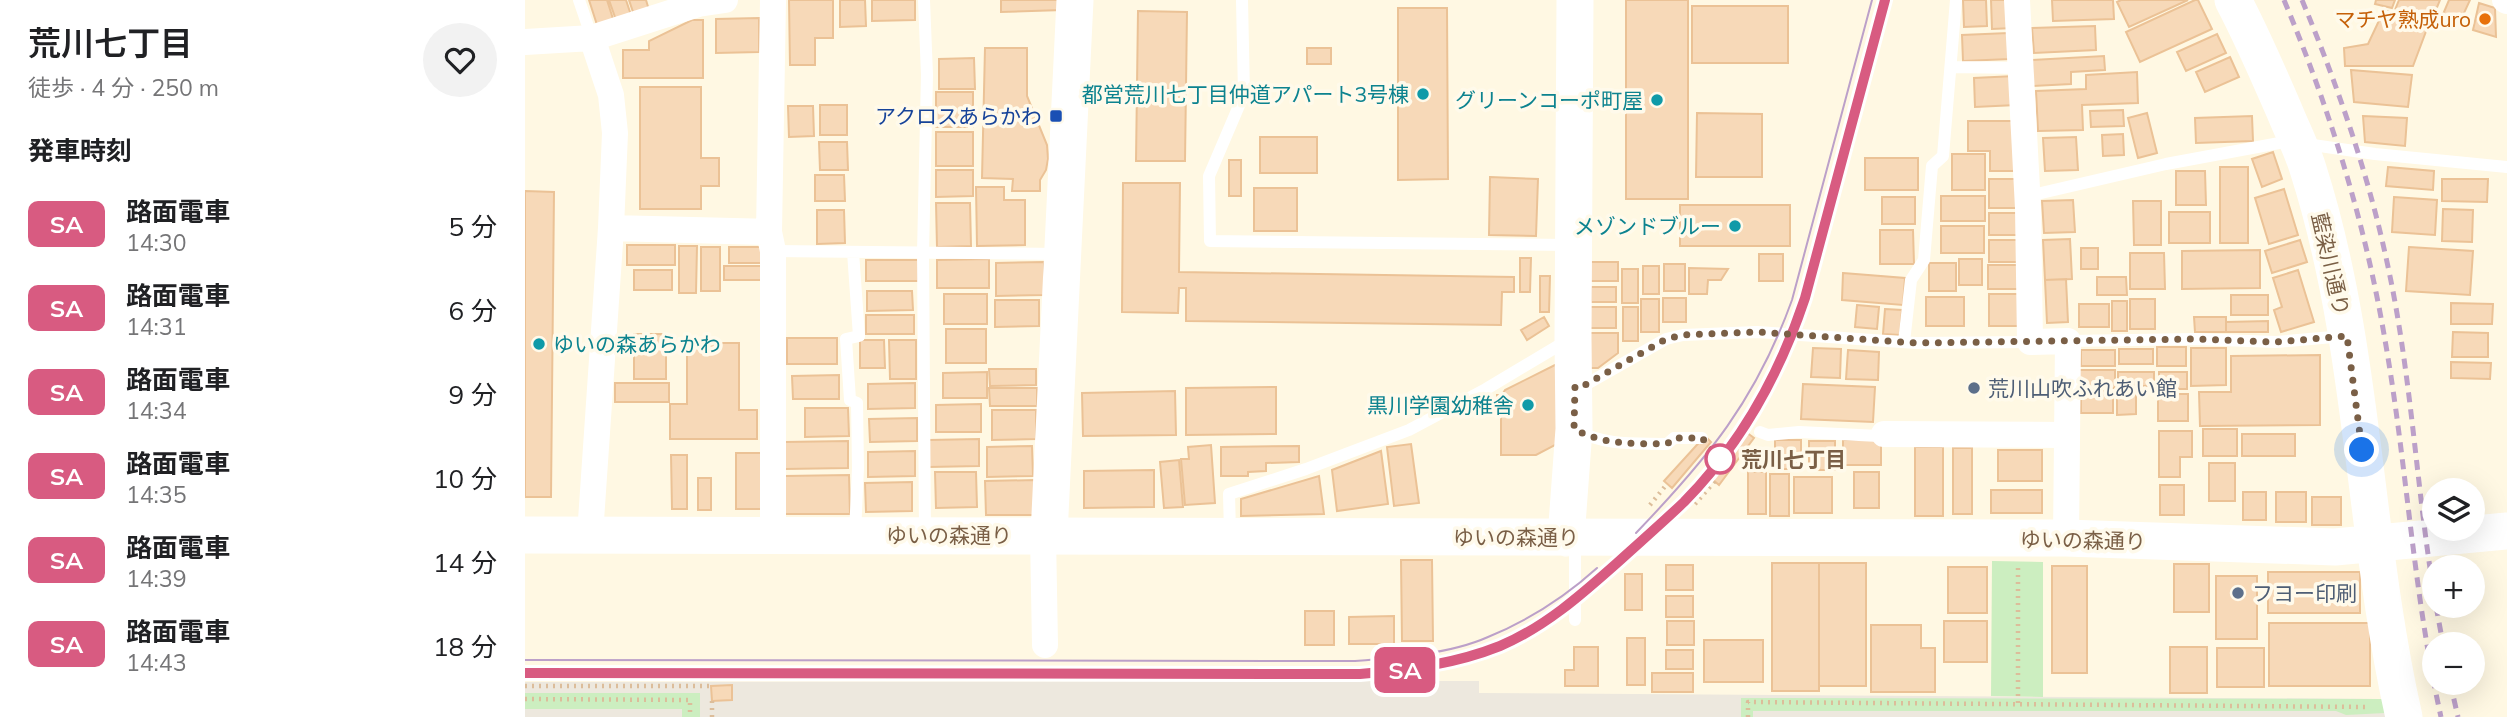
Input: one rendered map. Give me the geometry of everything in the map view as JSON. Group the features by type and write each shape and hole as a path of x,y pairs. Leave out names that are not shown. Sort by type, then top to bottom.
{"street":[{"path":"525,43 592,38 698,4 725,0"},
{"path":"773,0 773,536"},
{"path":"1045,645 1046,535 1075,0"},
{"path":"1571,538 1575,386 1574,0"},
{"path":"2017,0 2028,196 2030,342 2068,341 2066,538"},
{"name":"藍染川通り","path":"2233,0 2252,36 2298,141 2309,170 2332,260 2347,336 2377,570 2403,712"},
{"path":"590,535 615,134 611,95 592,38"},
{"path":"611,228 771,242"},
{"path":"1884,434 2067,435"},
{"name":"ゆいの森通り","path":"525,535 2066,538 2335,547 2507,531"}],"lane":[{"path":"579,0 592,38"},
{"path":"924,0 927,75 923,253 925,536"},
{"path":"1243,0 1244,94 1209,176 1210,241 1573,245"},
{"path":"1904,342 1911,280 1924,260 1932,166 1943,156 1957,0"},
{"path":"1951,67 2021,68"},
{"path":"2028,196 2166,164 2298,141 2375,154 2507,167"},
{"path":"771,242 853,252 1063,254"},
{"path":"853,252 859,336 846,339 850,400 857,403 855,535"},
{"path":"1575,386 1585,385 1666,339 1683,335 1757,332 1904,342 2030,342"},
{"path":"2068,341 2194,339 2276,342 2347,336"},
{"path":"1230,536 1229,494 1307,469 1409,430 1573,338"},
{"path":"1574,429 1594,439 1611,443 1667,444 1674,438 1702,438"},
{"path":"1760,432 1768,435 1799,432 1879,436 1884,434"},
{"path":"1571,538 1575,620"}],"path":[{"path":"1686,513 1715,481"},
{"path":"2018,538 2018,704"},
{"path":"525,686 711,686"},
{"path":"525,699 690,700 690,717"},
{"path":"712,701 712,717"},
{"path":"1748,717 1748,702 2335,708 2403,712"}],"shaded area":[{"path":"1479,681 1479,693 2382,699 2386,717 525,717 525,682"}],"green space":[{"path":"1992,561 2043,562 2043,697 1991,696"},
{"path":"525,693 700,693 700,717 682,717 682,709 525,709"},
{"path":"1741,698 2382,699 2385,713 2346,715 2336,711 1753,711 1753,717 1741,717"}],"building":[{"path":"589,0 607,0 614,22 598,28"},
{"path":"609,0 626,0 631,15 616,20"},
{"path":"629,0 646,0 649,10 634,15"},
{"path":"789,0 833,0 833,38 815,38 815,65 790,65"},
{"path":"840,0 865,0 866,26 840,27"},
{"path":"872,0 915,0 915,20 872,21"},
{"path":"1001,0 1061,0 1062,10 1001,12"},
{"name":"グリーンコーポ町屋","path":"1626,0 1688,0 1688,199 1626,199"},
{"path":"1963,0 1986,0 1987,26 1964,27"},
{"path":"1991,0 2011,0 2013,28 1992,29"},
{"path":"2052,0 2113,0 2114,19 2053,21"},
{"path":"2188,0 2129,27 2117,2"},
{"path":"2198,0 2212,29 2140,62 2126,32"},
{"path":"2376,0 2395,0 2392,8 2375,4"},
{"path":"2399,0 2440,0 2431,22 2395,10"},
{"path":"2449,0 2470,0 2458,26 2441,19"},
{"name":"マチヤ熟成uro","path":"2479,3 2495,8 2496,37 2473,30"},
{"name":"グリーンコーポ町屋","path":"1692,6 1788,6 1788,63 1692,63"},
{"name":"都営荒川七丁目仲道アパート3号棟","path":"1398,8 1447,8 1448,179 1398,180"},
{"path":"2384,10 2428,26 2413,66 2345,66 2344,48 2368,44"},
{"path":"1138,11 1187,12 1185,161 1136,161"},
{"path":"759,18 759,52 716,53 716,19"},
{"path":"692,20 703,20 703,78 623,78 623,50 649,50 649,41"},
{"path":"2095,26 2096,50 2034,53 2032,28"},
{"path":"2008,33 2010,59 1963,61 1962,35"},
{"path":"2217,34 2226,53 2186,71 2177,52"},
{"path":"985,48 1027,48 1027,96 1047,145 1048,159 1040,180 1040,191 1012,191 1013,179 982,178"},
{"path":"1307,48 1331,48 1331,64 1307,64"},
{"path":"2104,56 2105,70 2071,72 2071,84 2033,86 2032,60"},
{"path":"2230,57 2239,77 2205,92 2196,72"},
{"path":"974,58 975,89 939,89 939,59"},
{"path":"2351,70 2412,75 2408,107 2354,102"},
{"path":"2137,72 2138,103 2082,105 2083,130 2038,131 2036,91 2086,89 2086,75"},
{"path":"2015,76 2016,105 1975,107 1974,78"},
{"path":"640,87 701,87 701,158 719,158 719,186 701,186 701,209 640,209"},
{"path":"936,92 973,92 973,127 936,127"},
{"path":"820,105 847,105 847,135 820,135"},
{"path":"788,106 813,106 814,136 789,137"},
{"path":"2123,110 2124,126 2091,127 2090,111"},
{"name":"グリーンコーポ町屋","path":"1697,113 1762,114 1762,177 1696,177"},
{"path":"2147,113 2157,153 2138,158 2128,118"},
{"path":"2252,116 2253,141 2196,143 2195,118"},
{"path":"2363,116 2407,118 2405,146 2365,142"},
{"path":"1968,121 2019,121 2019,171 1990,171 1990,151 1968,151"},
{"path":"936,132 973,132 973,166 936,166"},
{"path":"2123,134 2124,155 2103,156 2102,135"},
{"path":"1260,137 1317,137 1317,173 1260,173"},
{"path":"2076,137 2078,170 2045,171 2043,138"},
{"path":"819,142 847,142 848,170 820,170"},
{"path":"2273,152 2282,179 2262,187 2252,159"},
{"path":"1952,154 1985,154 1985,190 1952,190"},
{"path":"1865,158 1918,158 1918,190 1865,190"},
{"path":"1229,160 1241,160 1241,196 1229,196"},
{"path":"2220,167 2248,167 2248,243 2220,243"},
{"path":"2388,167 2434,171 2433,190 2386,186"},
{"path":"936,170 973,170 973,196 936,197"},
{"path":"2176,171 2205,171 2206,205 2176,205"},
{"path":"815,175 844,175 845,201 815,201"},
{"path":"1490,177 1538,179 1536,236 1489,235"},
{"path":"1989,179 2021,179 2021,208 1989,208"},
{"path":"2442,179 2488,179 2487,202 2442,201"},
{"path":"1123,183 1180,183 1179,272 1514,277 1514,292 1502,292 1501,325 1186,321 1186,288 1179,288 1178,313 1122,312"},
{"path":"976,187 1004,187 1004,200 1025,200 1025,245 977,246"},
{"path":"1254,188 1297,188 1297,231 1254,231"},
{"path":"2284,189 2298,235 2269,244 2255,198"},
{"name":"ゆいの森あらかわ","path":"525,191 554,192 551,497 525,497"},
{"path":"1941,196 1985,196 1985,221 1941,221"},
{"path":"1882,197 1915,197 1915,224 1882,224"},
{"path":"2394,197 2437,200 2435,235 2392,232"},
{"path":"2073,200 2075,232 2044,233 2042,201"},
{"path":"2133,201 2161,201 2161,245 2134,245"},
{"path":"936,203 970,203 971,246 937,247"},
{"name":"メゾンドブルー","path":"1680,205 1790,205 1790,246 1680,246"},
{"path":"2443,209 2473,210 2472,242 2442,241"},
{"path":"817,210 844,210 845,243 817,244"},
{"path":"2169,212 2210,212 2210,243 2169,243"},
{"path":"1989,213 2023,213 2023,235 1989,235"},
{"path":"1941,226 1984,226 1984,253 1941,253"},
{"path":"1880,230 1913,230 1914,264 1880,264"},
{"path":"2070,239 2072,279 2045,280 2043,240"},
{"path":"1989,240 2025,240 2025,262 1989,262"},
{"path":"2300,240 2307,262 2272,273 2265,251"},
{"path":"627,245 675,245 675,265 627,265"},
{"path":"679,246 697,246 696,293 679,293"},
{"path":"701,247 720,247 720,291 701,291"},
{"path":"729,247 765,247 765,263 729,263"},
{"path":"2409,247 2473,251 2470,295 2406,291"},
{"path":"2081,248 2098,248 2098,269 2081,269"},
{"path":"2260,250 2260,288 2182,289 2182,251"},
{"path":"2130,253 2164,253 2165,289 2130,289"},
{"path":"1759,254 1783,254 1783,281 1759,281"},
{"path":"1520,258 1531,258 1530,292 1520,292"},
{"path":"989,259 989,288 937,288 937,260"},
{"path":"1959,259 1982,259 1982,285 1959,285"},
{"path":"866,260 918,260 918,281 866,281"},
{"path":"1044,262 1044,295 996,296 996,263"},
{"path":"1586,262 1618,262 1618,281 1586,281"},
{"path":"1929,263 1956,263 1956,291 1929,291"},
{"path":"1664,264 1685,264 1685,291 1664,291"},
{"path":"1988,265 2024,265 2025,289 1988,289"},
{"path":"724,266 764,266 764,280 724,280"},
{"path":"1643,266 1659,266 1659,294 1643,294"},
{"path":"1689,268 1728,269 1721,280 1708,280 1707,294 1689,294"},
{"path":"1622,269 1638,269 1638,303 1622,303"},
{"path":"634,270 672,270 672,290 634,290"},
{"path":"2298,270 2314,322 2281,332 2274,310 2282,307 2273,278"},
{"path":"1843,273 1905,278 1903,305 1842,300"},
{"path":"1540,276 1550,276 1549,312 1540,312"},
{"path":"2097,277 2126,277 2127,295 2097,295"},
{"path":"2066,279 2068,322 2047,323 2045,280"},
{"path":"1591,287 1616,287 1616,302 1591,302"},
{"path":"867,291 912,291 913,310 867,311"},
{"path":"944,294 987,294 987,324 944,324"},
{"path":"1989,294 2025,294 2025,326 1989,326"},
{"path":"2231,295 2268,295 2268,315 2231,315"},
{"path":"1926,297 1964,297 1964,326 1926,326"},
{"path":"1663,298 1686,298 1686,322 1663,322"},
{"path":"1641,299 1659,299 1659,332 1641,332"},
{"path":"2130,299 2155,299 2155,329 2130,329"},
{"path":"995,300 1039,300 1039,326 995,327"},
{"path":"2112,301 2127,301 2127,331 2112,331"},
{"path":"2451,303 2493,304 2492,324 2451,324"},
{"path":"2079,304 2109,304 2109,327 2079,327"},
{"path":"1857,305 1879,307 1877,329 1855,327"},
{"path":"1589,307 1616,307 1616,328 1589,328"},
{"path":"1623,307 1638,307 1638,341 1623,341"},
{"path":"1885,309 1902,310 1900,335 1883,334"},
{"path":"866,315 914,315 914,334 866,334"},
{"path":"1544,317 1549,326 1527,340 1521,330"},
{"path":"2194,317 2226,317 2226,332 2195,332"},
{"path":"2268,321 2268,332 2226,332 2226,322"},
{"path":"946,329 986,329 986,363 946,363"},
{"path":"2453,332 2488,333 2488,357 2452,357"},
{"path":"1587,333 1618,333 1618,353 1598,368 1587,368"},
{"path":"634,334 666,334 666,379 634,379"},
{"path":"787,338 837,338 837,364 787,364"},
{"path":"860,340 884,340 885,368 860,368"},
{"path":"889,340 916,340 916,379 890,379"},
{"path":"687,343 739,343 739,410 757,410 757,439 670,439 670,404 687,404"},
{"path":"2157,347 2186,347 2186,366 2157,366"},
{"path":"1813,348 1841,349 1840,378 1811,377"},
{"path":"2191,348 2226,348 2226,385 2191,386"},
{"path":"2119,349 2153,349 2153,364 2119,364"},
{"path":"1848,350 1879,352 1878,380 1846,379"},
{"path":"2081,350 2115,350 2115,366 2081,366"},
{"path":"2320,355 2320,425 2200,426 2199,392 2231,392 2231,356"},
{"name":"黒川学園幼稚舎","path":"1561,362 1559,443 1536,455 1501,455 1501,415 1497,415 1497,395 1502,395 1505,390"},
{"path":"2451,362 2491,363 2490,379 2451,378"},
{"path":"989,369 1036,369 1036,385 990,386"},
{"path":"2079,370 2115,370 2115,388 2079,388"},
{"path":"987,372 987,398 943,398 943,373"},
{"path":"2118,372 2154,372 2154,386 2118,386"},
{"path":"2159,372 2187,372 2187,389 2159,389"},
{"path":"839,375 839,399 793,399 792,376"},
{"path":"615,383 669,383 669,402 615,402"},
{"path":"915,383 915,408 868,409 868,384"},
{"path":"1803,384 1875,387 1873,422 1801,419"},
{"path":"1276,387 1276,434 1186,435 1186,388"},
{"path":"989,388 1037,388 1037,406 990,406"},
{"path":"1175,391 1176,435 1083,436 1082,393"},
{"path":"2081,391 2113,391 2113,413 2081,413"},
{"path":"2117,393 2136,393 2136,414 2117,415"},
{"path":"2158,394 2188,394 2188,421 2158,421"},
{"path":"981,404 981,432 936,432 936,405"},
{"path":"805,408 848,408 849,436 805,437"},
{"path":"992,410 1036,410 1036,439 992,440"},
{"path":"917,418 917,441 870,442 869,419"},
{"path":"2203,429 2237,429 2237,456 2203,456"},
{"path":"2159,431 2192,431 2192,457 2180,457 2180,477 2159,477"},
{"path":"1746,432 1754,438 1719,485 1711,478"},
{"path":"2242,434 2295,434 2295,456 2242,456"},
{"path":"1705,436 1711,442 1672,488 1664,481"},
{"path":"979,439 979,466 929,467 929,440"},
{"path":"1775,440 1801,440 1801,469 1775,469"},
{"path":"1843,440 1881,440 1881,465 1843,465"},
{"path":"848,441 848,468 785,469 785,442"},
{"path":"1809,441 1835,441 1835,470 1809,470"},
{"path":"1411,444 1419,503 1394,506 1387,447"},
{"path":"1211,445 1215,503 1185,505 1181,459 1189,459 1188,447"},
{"path":"1032,446 1033,476 987,477 987,447"},
{"path":"1299,446 1299,462 1266,463 1266,471 1248,472 1248,476 1221,476 1221,447"},
{"path":"1915,447 1943,447 1943,516 1915,516"},
{"path":"1953,448 1972,448 1972,514 1953,514"},
{"path":"1998,450 2042,450 2042,481 1998,481"},
{"path":"915,451 915,476 868,477 868,452"},
{"path":"1381,451 1388,504 1337,511 1332,470"},
{"path":"736,453 762,453 763,509 736,509"},
{"path":"671,455 687,455 687,509 672,509"},
{"path":"1179,460 1183,507 1164,508 1160,462"},
{"path":"2209,463 2235,463 2235,501 2209,501"},
{"path":"1154,470 1154,507 1084,508 1084,471"},
{"path":"935,472 976,472 977,507 936,508"},
{"path":"1748,472 1766,472 1766,514 1748,514"},
{"path":"1854,472 1879,472 1879,508 1854,508"},
{"path":"1770,474 1789,474 1789,516 1770,516"},
{"path":"849,475 850,514 785,514 785,476"},
{"path":"1319,476 1324,514 1241,516 1241,499"},
{"path":"1794,477 1832,477 1832,513 1794,513"},
{"path":"698,478 711,478 711,510 698,510"},
{"path":"1035,480 1035,515 986,515 985,481"},
{"path":"912,482 912,511 866,512 865,483"},
{"path":"2160,485 2184,485 2184,515 2160,515"},
{"path":"1991,490 2042,490 2042,513 1991,513"},
{"path":"2243,492 2266,492 2266,520 2243,520"},
{"path":"2276,492 2306,492 2306,522 2276,522"},
{"path":"2312,497 2341,497 2341,525 2312,525"},
{"path":"1401,560 1432,560 1433,641 1402,641"},
{"path":"1772,563 1819,563 1819,691 1772,691"},
{"path":"1819,563 1866,563 1866,686 1819,686"},
{"path":"2174,564 2209,564 2209,612 2174,612"},
{"path":"1666,565 1693,565 1693,590 1666,590"},
{"path":"2052,566 2087,566 2087,673 2052,673"},
{"path":"1948,567 1987,567 1987,613 1948,613"},
{"path":"2268,572 2360,572 2360,613 2268,613"},
{"path":"1625,574 1642,574 1642,610 1625,610"},
{"path":"2216,576 2257,576 2257,639 2216,639"},
{"path":"1666,596 1693,596 1693,617 1666,617"},
{"path":"1305,611 1334,611 1334,645 1305,645"},
{"path":"1394,616 1394,644 1349,644 1349,617"},
{"path":"1667,621 1694,621 1694,645 1667,645"},
{"path":"1944,621 1987,621 1987,662 1944,662"},
{"path":"2269,623 2370,623 2370,686 2269,686"},
{"path":"1871,625 1921,625 1921,648 1935,648 1935,692 1871,692"},
{"path":"1627,638 1645,638 1645,685 1627,685"},
{"path":"1704,640 1763,640 1763,682 1704,682"},
{"path":"1574,647 1598,647 1598,686 1565,686 1565,670 1574,670"},
{"path":"2170,647 2207,647 2207,693 2170,693"},
{"path":"2217,648 2264,648 2264,687 2217,687"},
{"path":"1666,650 1693,650 1693,669 1666,669"},
{"path":"1652,673 1693,673 1693,692 1652,692"},
{"path":"732,685 732,700 712,701 711,686"}],"tram line":[{"path":"1636,533 1708,453 1746,398 1778,336 1792,300 1872,0"},
{"path":"525,672 1360,674 1449,662 1500,646 1532,630 1576,598 1684,502 1723,457 1756,407 1783,354 1805,298 1885,0"},
{"name":"SA","path":"525,673 1360,674 1441,664 1500,646 1543,623 1575,600 1685,501 1726,452 1760,401 1793,334 1805,298 1885,0"},
{"path":"525,660 1355,661 1423,654 1473,643 1545,607 1597,568"}],"railway":[{"path":"2284,0 2331,125 2377,296 2393,387 2431,670 2441,717"},
{"path":"2302,0 2351,129 2387,262 2408,386 2428,555"},
{"path":"2438,618 2441,632"},
{"path":"2453,695 2458,717"}],"place":[{"name":"マチヤ熟成uro","path":"2485,19"},
{"name":"都営荒川七丁目仲道アパート3号棟","path":"1423,94"},
{"name":"グリーンコーポ町屋","path":"1657,100"},
{"name":"アクロスあらかわ","path":"1056,116"},
{"name":"メゾンドブルー","path":"1735,226"},
{"name":"ゆいの森あらかわ","path":"539,344"},
{"name":"荒川山吹ふれあい館","path":"1974,388"},
{"name":"黒川学園幼稚舎","path":"1528,405"},
{"name":"荒川七丁目","path":"1720,459"},
{"name":"フヨー印刷","path":"2238,593"}],"route":[{"path":"1720,459 1702,438 1674,438 1667,444 1611,443 1594,439 1574,429 1575,386 1585,385 1666,339 1683,335 1757,332 1916,343 2194,339 2276,342 2347,336 2362,450"}]}
